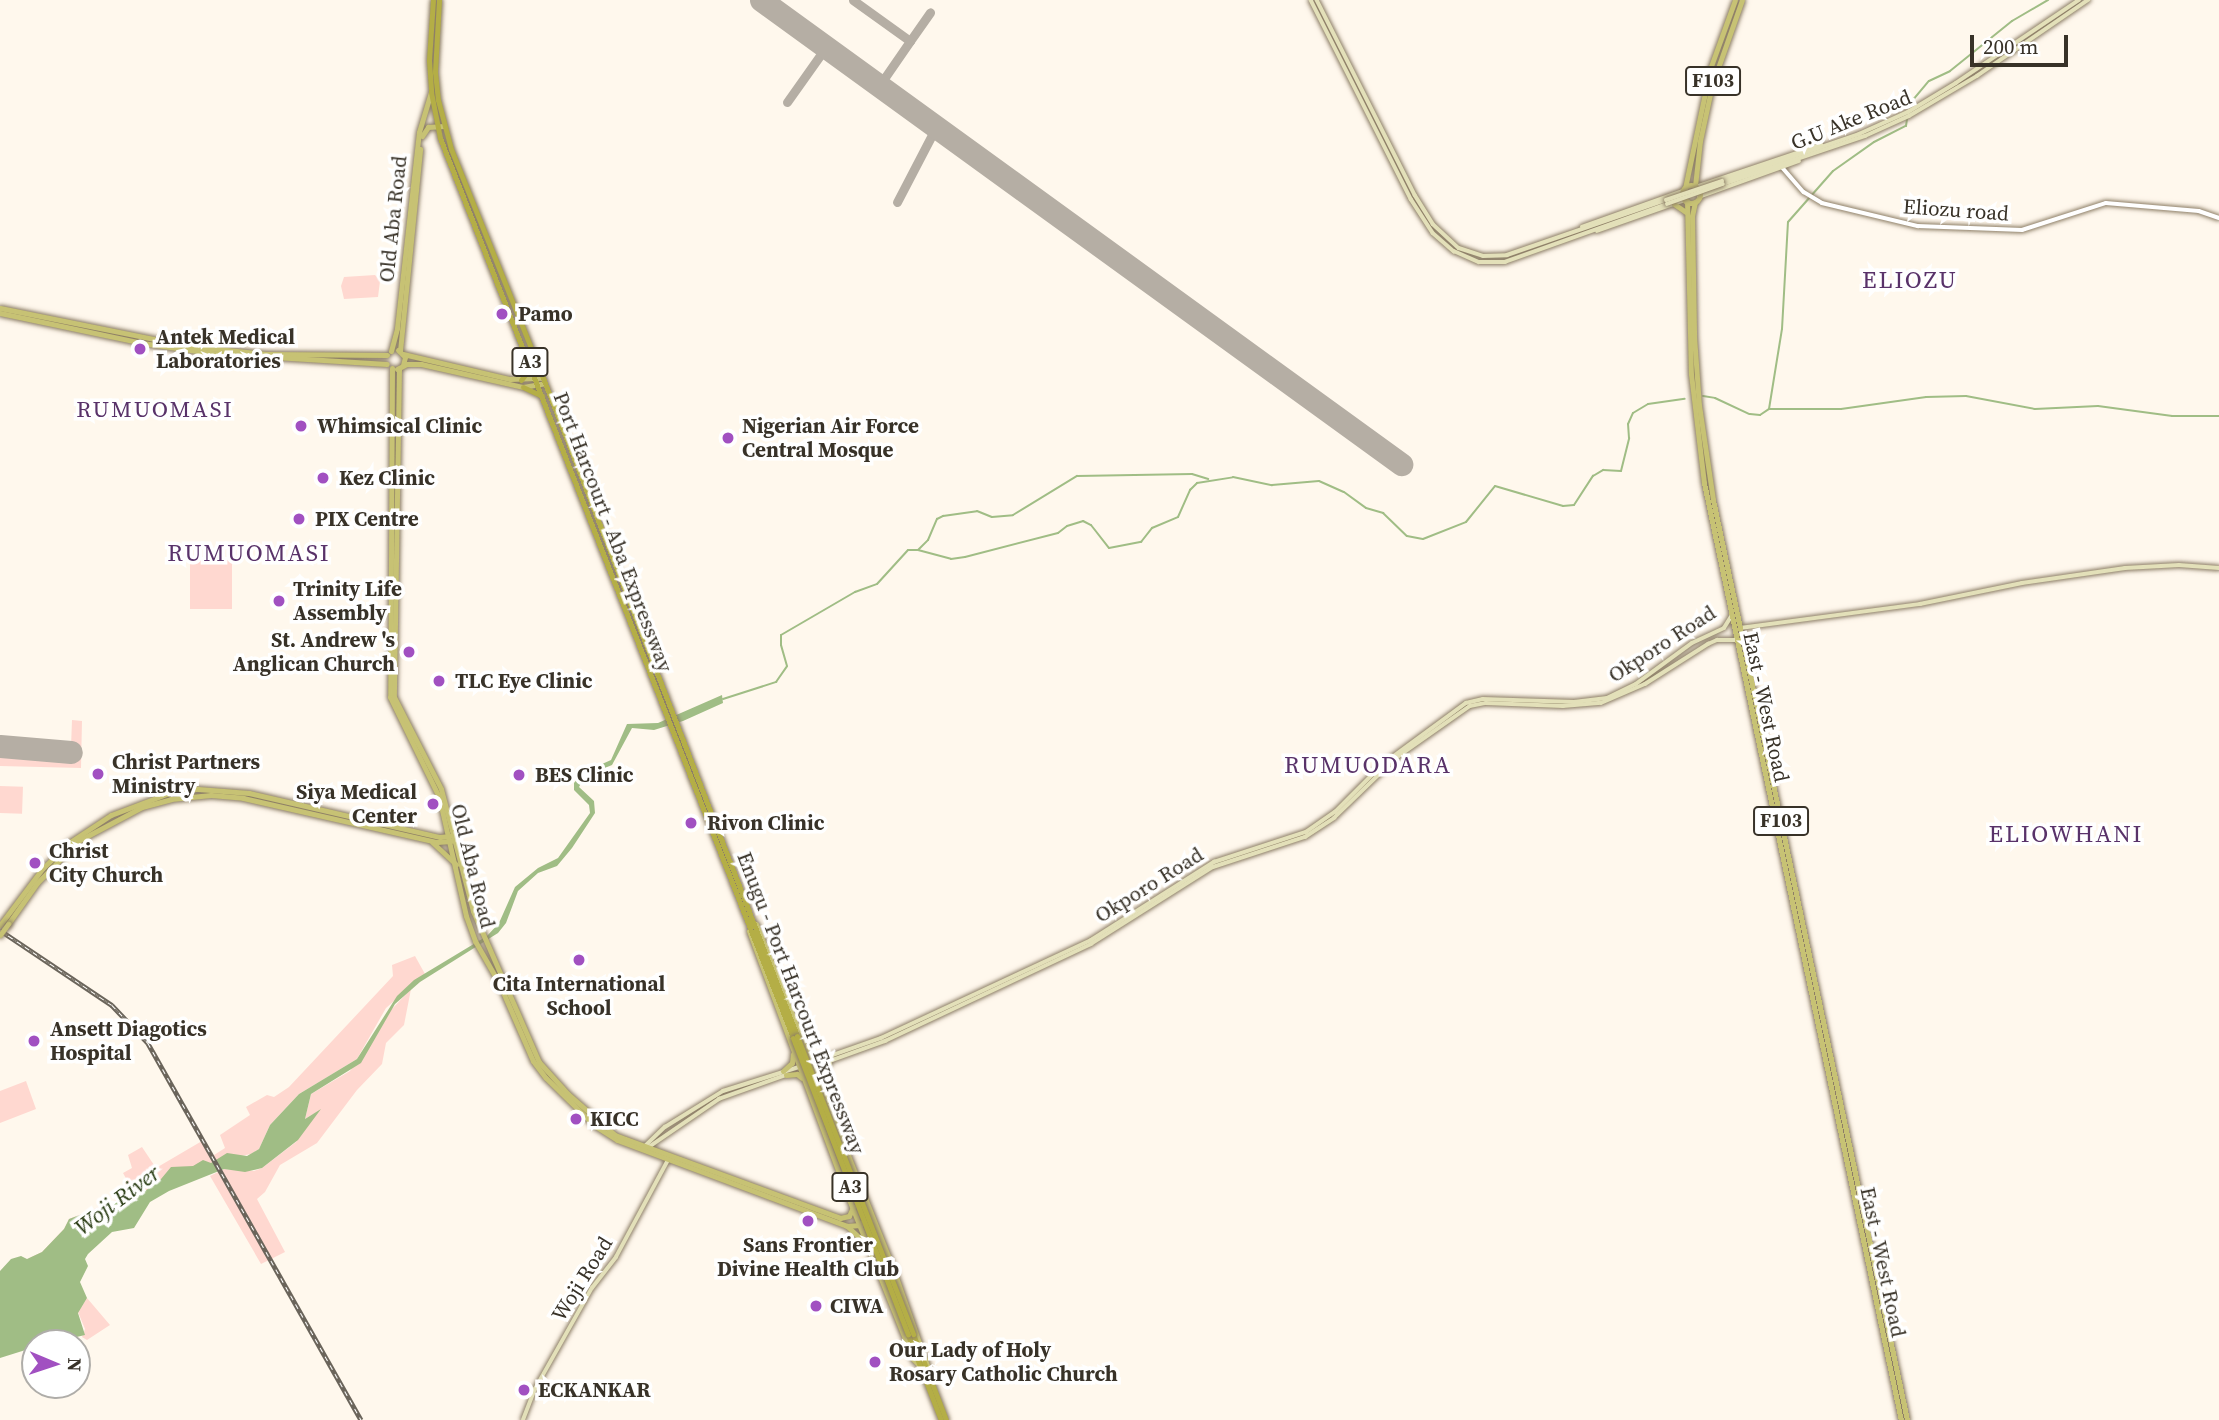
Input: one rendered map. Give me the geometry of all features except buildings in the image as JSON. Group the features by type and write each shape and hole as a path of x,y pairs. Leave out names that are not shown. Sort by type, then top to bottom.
{"highway":[{"name":"Port Harcourt - Aba Expressway","path":"433,0 429,47 436,127 531,366 541,381 543,397 670,716"},
{"name":"Port Harcourt - Aba Expressway","path":"439,0 435,72 444,126 670,716"},
{"path":"531,366 522,383 543,397"},
{"name":"Enugu - Port Harcourt Expressway","path":"670,716 944,1420"},
{"name":"Enugu - Port Harcourt Expressway","path":"675,729 751,914 795,1037"},
{"name":"Enugu - Port Harcourt Expressway","path":"910,1335 920,1366 944,1420"}],"main road":[{"path":"1311,0 1403,185 1438,239 1463,256 1497,263 1684,190 1806,149 1834,145"},
{"path":"1318,0 1407,180 1443,236 1466,252 1490,257 1507,255 1669,203 1722,182 1834,145"},
{"name":"F103","path":"1686,201 1684,190 1710,69 1735,0"},
{"name":"F103","path":"1697,199 1696,186 1712,85 1742,0"},
{"path":"1571,235 1669,203 1697,199 1782,167 1919,106 2079,0"},
{"name":"G.U Ake Road","path":"1834,145 1884,128 1941,99 2088,0"},
{"name":"Old Aba Road","path":"431,92 419,132 397,328 389,353 395,367 393,688 400,712 441,789 466,916 475,941 537,1068 595,1126 609,1136 847,1226 860,1225"},
{"path":"436,127 444,126"},
{"name":"Old Aba Road","path":"402,353 422,134 425,129 436,127"},
{"name":"East - West Road","path":"1697,199 1692,216 1693,304 1699,405 1713,500 1907,1420"},
{"name":"East - West Road","path":"1686,201 1687,314 1697,439 1731,617 1901,1420"},
{"path":"1669,203 1687,212"},
{"path":"0,310 189,346 267,354 402,353 522,383"},
{"path":"0,310 200,352 395,367 421,364 522,383 541,381"},
{"path":"395,367 402,353"},
{"name":"Old Aba Road","path":"395,367 389,691 396,712 437,790 473,911 542,1067 605,1128 645,1149"},
{"name":"Okporo Road","path":"1740,628 1920,604 2022,583 2125,568 2179,565 2219,568"},
{"name":"Okporo Road","path":"645,1149 665,1127 723,1091 800,1068 829,1063 885,1041 1091,944 1213,867 1300,836 1324,821 1383,764 1466,703 1483,699 1574,702 1606,698 1636,684 1685,647 1724,628 1731,617"},
{"path":"1717,632 1719,640"},
{"name":"Okporo Road","path":"813,1065 881,1038 1075,948 1212,863 1301,839 1328,822 1396,758 1470,706 1486,703 1563,706 1601,703 1645,684 1692,652 1719,640 1736,640"},
{"path":"0,934 4,923 43,876 78,841 142,807 171,799 211,795 243,798 432,837 451,838"},
{"path":"432,837 446,826"},
{"path":"432,837 456,864"},
{"path":"744,911 751,941 853,1207 913,1359 920,1366"},
{"path":"751,914 764,939 925,1352 931,1382"},
{"path":"784,1073 792,1063 793,1051"},
{"path":"822,1088 819,1071 829,1063"},
{"path":"784,1073 799,1075 807,1086"},
{"name":"Old Aba Road","path":"669,1158 840,1218 849,1216 853,1207"},
{"name":"Woji Road","path":"523,1420 535,1389 592,1288 615,1257 669,1158"},
{"path":"847,1191 846,1176 857,1176"},
{"path":"1856,1208 1863,1207"},
{"path":"860,1225 871,1213"},
{"path":"847,1226 868,1245"}],"street":[{"name":"Eliozu road","path":"1782,167 1804,192 1815,199 1918,226 2022,230 2106,203 2190,210 2219,218"}],"shaded area":[{"path":"375,275 380,281 378,297 344,299 341,286 344,277"},
{"path":"190,560 232,560 232,609 190,609"},
{"path":"722,695 723,703 683,721 654,730 632,728 612,765 585,776 579,787 594,801 595,813 572,848 557,866 538,873 518,891 506,923 498,933 420,982 395,1004 361,1063 311,1094 305,1119 321,1109 298,1140 262,1168 245,1172 224,1169 169,1191 150,1202 134,1228 112,1232 85,1259 88,1266 80,1282 87,1298 78,1313 83,1329 21,1329 21,1351 0,1358 0,1271 11,1259 21,1256 27,1259 42,1252 64,1229 69,1219 145,1191 171,1167 193,1166 203,1160 211,1163 227,1153 247,1156 259,1149 270,1125 299,1094 357,1059 397,996 414,980 487,936 499,923 515,887 538,868 558,858 590,813 589,805 574,790 574,783 582,773 611,760 627,724 658,723"},
{"path":"72,720 82,721 81,768 0,766 0,752 74,758 75,747 71,747"},
{"path":"0,786 23,787 22,814 0,813"},
{"path":"415,956 425,974 386,1008 357,1059 299,1094 270,1125 259,1149 251,1154 220,1160 165,1180 63,1246 27,1259 42,1252 64,1229 69,1219 123,1197 119,1187 128,1182 123,1173 132,1168 128,1155 142,1147 156,1168 202,1141 211,1157 225,1148 220,1135 250,1115 246,1107 267,1095 274,1097 289,1087 393,976 392,965"},
{"path":"411,989 404,1025 386,1043 382,1064 357,1090 317,1143 280,1165 265,1192 257,1199 285,1252 261,1264 210,1176 224,1169 254,1171 262,1168 296,1142 313,1114 305,1119 311,1094 350,1071 389,1012"},
{"path":"26,1081 36,1109 0,1123 0,1091"},
{"path":"87,1298 110,1325 91,1337 91,1329 85,1329 78,1312"}],"waterway":[{"path":"1907,107 1929,81 1950,71 2012,21 2048,0"},
{"path":"1703,396 1715,398 1750,414 1760,415 1769,409 1782,329 1788,222 1833,171 1874,142 1906,126 1907,119"},
{"path":"1769,409 1841,409 1926,397 1966,396 2035,409 2098,406 2172,416 2219,416"},
{"path":"723,699 776,682 787,666 781,635 855,592 877,584 908,550 951,559 965,557 1058,533 1067,526 1083,521 1091,525 1109,548 1141,542 1152,528 1178,517 1190,490 1197,483 1233,477 1272,485 1319,481 1344,492 1366,508 1383,513 1407,536 1423,539 1466,522 1495,486 1563,506 1574,505 1593,476 1603,470 1621,471 1629,438 1628,424 1633,413 1648,404 1685,399"},
{"path":"918,550 928,540 937,519 943,516 977,511 992,517 1013,515 1077,476 1192,474 1208,479"}],"taxiway":[{"path":"853,0 910,41 879,86"},
{"path":"910,41 930,12"},
{"path":"787,102 826,47"},
{"path":"897,202 936,127"}],"runway":[{"path":"761,0 1401,464"},
{"path":"0,746 71,752"}],"railway":[{"path":"0,930 112,1005 148,1043 361,1420"}],"place":[{"name":"Pamo","path":"502,314"},
{"name":"Antek Medical Laboratories","path":"140,349"},
{"name":"Whimsical Clinic","path":"301,426"},
{"name":"Nigerian Air Force Central Mosque","path":"728,438"},
{"name":"Kez Clinic","path":"323,478"},
{"name":"PIX Centre","path":"299,519"},
{"name":"Trinity Life Assembly","path":"279,601"},
{"name":"St. Andrew 's Anglican Church","path":"409,652"},
{"name":"TLC Eye Clinic","path":"439,681"},
{"name":"Christ Partners Ministry","path":"98,774"},
{"name":"BES Clinic","path":"519,775"},
{"name":"Siya Medical Center","path":"433,804"},
{"name":"Rivon Clinic","path":"691,823"},
{"name":"Christ City Church","path":"35,863"},
{"name":"Cita International School","path":"579,960"},
{"name":"Ansett Diagotics Hospital","path":"34,1041"},
{"name":"KICC","path":"576,1119"},
{"name":"Sans Frontier Divine Health Club","path":"808,1221"},
{"name":"CIWA","path":"816,1306"},
{"name":"Our Lady of Holy Rosary Catholic Church","path":"875,1362"},
{"name":"ECKANKAR","path":"524,1390"}],"district":[{"name":"ELIOZU","path":"1910,280"},
{"name":"RUMUOMASI","path":"155,409"},
{"name":"RUMUOMASI","path":"249,553"},
{"name":"RUMUODARA","path":"1368,765"},
{"name":"ELIOWHANI","path":"2066,834"}],"water label":[{"name":"Woji River","path":"117,1200"}]}
